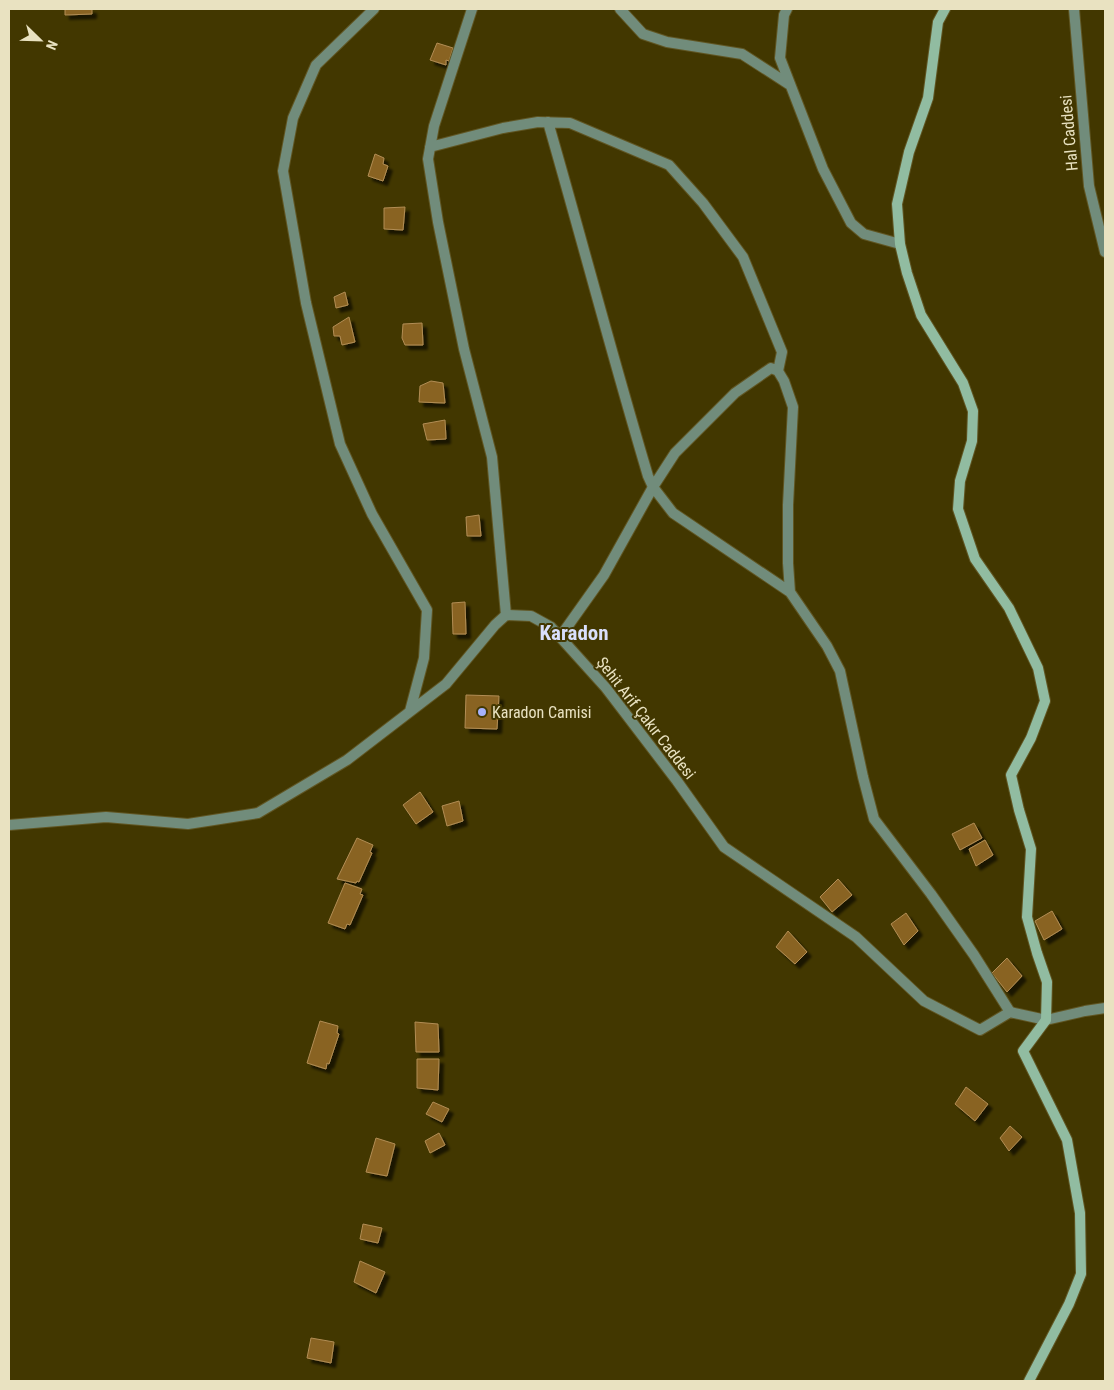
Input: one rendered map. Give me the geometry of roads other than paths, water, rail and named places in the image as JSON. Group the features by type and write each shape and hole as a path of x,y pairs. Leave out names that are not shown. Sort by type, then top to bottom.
{"main road":[{"path":"945,9 938,22 928,98 909,152 897,204 900,244 907,273 922,315 963,383 973,411 972,441 960,481 958,509 975,559 1010,608 1038,668 1045,701 1031,738 1011,775 1031,849 1027,916 1037,953 1048,982 1046,1020 1023,1051 1067,1140 1080,1213 1082,1274 1069,1304 1029,1381"}],"street":[{"path":"374,9 316,65 293,118 283,171 306,303 340,444 372,514 427,610 424,658 410,712"},
{"path":"9,825 106,817 188,824 258,813 347,760 446,684 495,625 506,615 492,457 464,349 438,222 428,159 434,126 472,9"},
{"path":"620,9 643,34 667,42 742,54 790,85"},
{"path":"787,9 784,15 780,58 823,169 851,223 864,234 900,244"},
{"name":"Hal Caddesi","path":"1074,9 1089,186 1105,252"},
{"path":"430,147 503,128 538,122 570,123 670,165 703,203 743,257 782,352 778,371"},
{"path":"548,122 607,337 648,476 653,487 673,513 790,592 827,646 840,671 874,819 942,909 1010,1012 1046,1020 1105,1008"},
{"path":"560,636 604,575 653,487 675,453 735,393 771,368 778,371 784,380 793,408 788,505 790,592"},
{"name":"Şehit Arif Çakır Caddesi","path":"506,615 531,616 551,627 560,636 606,688 677,781 724,847 856,937 924,1002 980,1030 1010,1012"}],"place":[{"name":"Karadon Camisi","path":"482,712"}],"district":[{"name":"Karadon","path":"574,633"}]}
